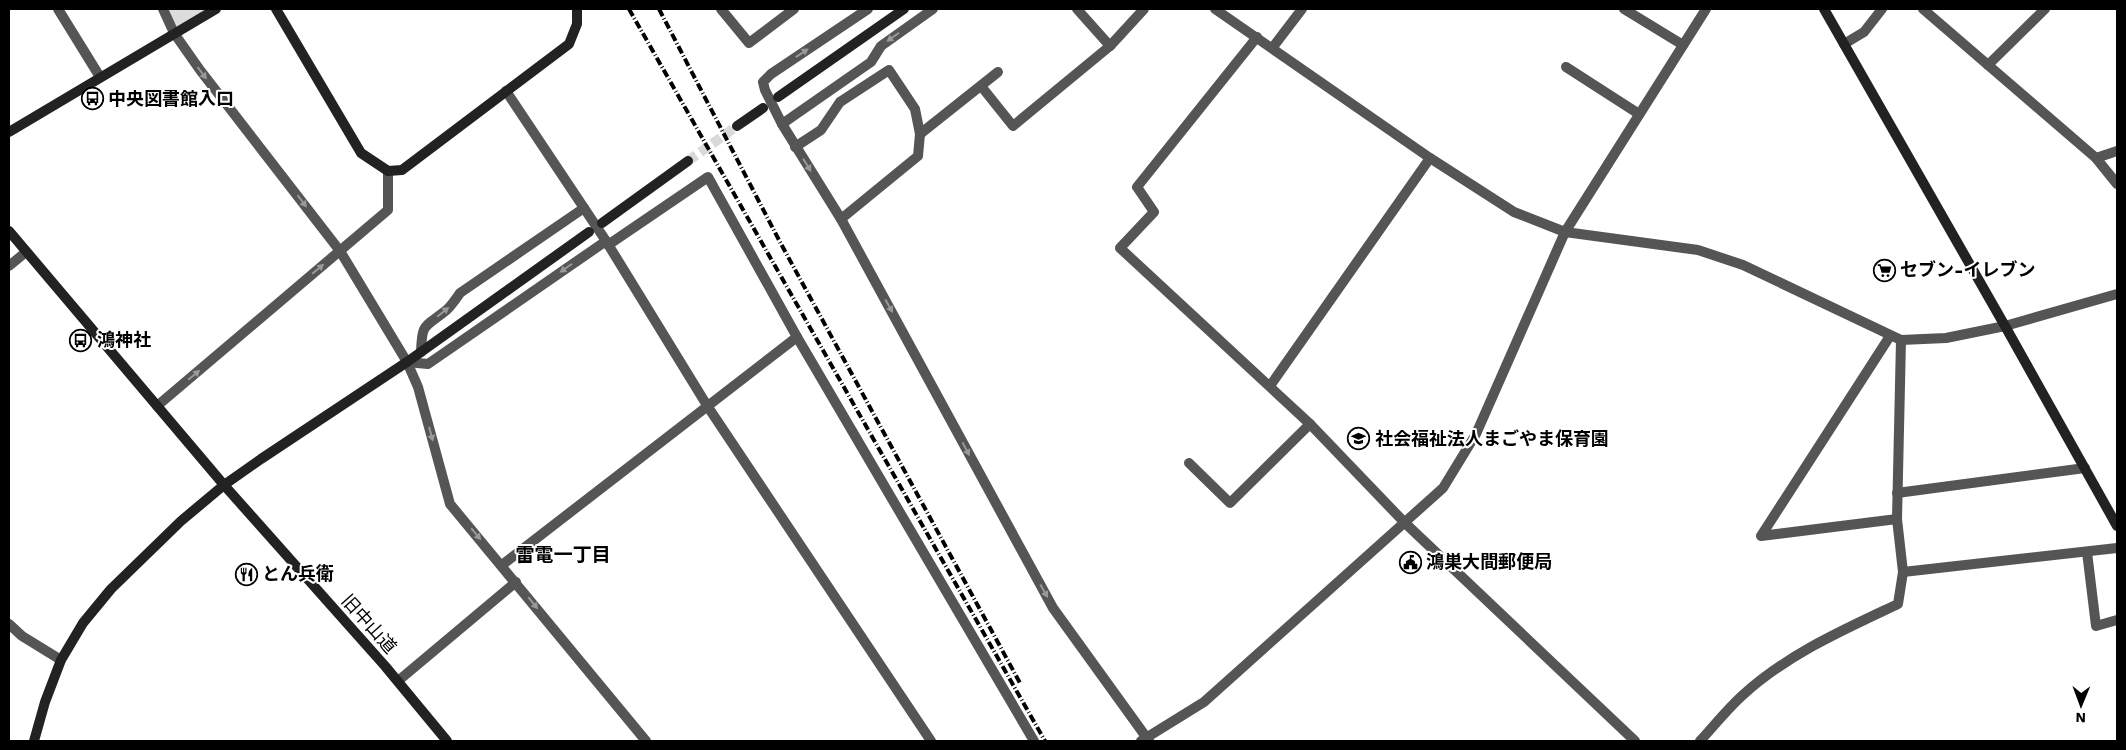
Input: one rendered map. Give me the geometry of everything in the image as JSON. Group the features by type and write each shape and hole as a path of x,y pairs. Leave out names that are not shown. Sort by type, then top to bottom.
{"street":[{"path":"58,9 100,77"},
{"path":"163,9 174,33 340,251 407,362 418,387 450,504 646,741"},
{"path":"9,132 216,9"},
{"path":"276,9 361,153 388,171 402,170 568,44 577,24 577,9"},
{"path":"721,9 749,43 794,9"},
{"path":"868,9 771,74 763,82 765,90 782,124 841,219 1053,608 1145,740 1204,702 1443,488 1476,434 1565,232 1706,9"},
{"path":"778,97 904,9"},
{"path":"782,124 871,62 881,46 933,9"},
{"path":"1077,9 1110,46"},
{"path":"980,86 1013,126 1110,46 1144,9"},
{"path":"1215,9 1273,47 1430,158 1514,212 1565,232 1698,250 1743,264 1901,340 1946,338 2005,326 2117,294"},
{"path":"1273,47 1302,9"},
{"path":"1624,9 1683,45"},
{"path":"1824,9 2117,526"},
{"path":"1844,44 1864,32 1882,9"},
{"path":"1922,9 2096,158 2117,184"},
{"path":"1988,65 2045,9"},
{"path":"1257,37 1137,187 1154,212 1120,248 1310,424 1405,523 1635,741"},
{"path":"1566,67 1639,114"},
{"path":"796,147 821,130 840,102 889,70 915,108 920,134 918,156 841,219"},
{"path":"920,134 998,72"},
{"path":"506,91 607,243 708,407 931,741"},
{"path":"737,126 763,108"},
{"path":"2096,158 2117,151"},
{"path":"1270,386 1430,158"},
{"path":"602,223 688,161"},
{"path":"157,406 388,210 388,171"},
{"path":"407,362 428,364 708,177 797,337 1034,741"},
{"path":"422,352 422,335 426,324 446,311 460,293 584,208"},
{"name":"旧中山道","path":"9,231 224,485 398,681 447,741"},
{"path":"34,741 45,702 61,660 83,623 111,589 181,521 224,485 322,417 422,352 589,232"},
{"path":"9,266 26,252"},
{"path":"1890,336 1761,536 1897,519"},
{"path":"502,565 797,337"},
{"path":"1700,741 1744,694 1776,669 1834,635 1898,604 1903,572 1897,519 1901,340"},
{"path":"1189,463 1230,504 1310,424"},
{"path":"1897,493 2085,468"},
{"path":"1903,572 2117,548"},
{"path":"2086,552 2096,626 2117,620"},
{"path":"398,681 516,582"},
{"path":"9,624 22,636 61,660"}],"shaded area":[{"path":"163,9 216,9 174,33"}],"tunnel":[{"path":"688,161 737,126"}],"railway":[{"path":"629,9 1045,741"},
{"path":"659,9 780,242 1020,683"}],"place":[{"name":"中央図書館入口","path":"92,99"},
{"name":"セブン-イレブン","path":"1884,270"},
{"name":"鴻神社","path":"81,340"},
{"name":"社会福祉法人まごやま保育園","path":"1359,439"},
{"name":"鴻巣大間郵便局","path":"1410,562"},
{"name":"とん兵衛","path":"246,574"}],"district":[{"name":"雷電一丁目","path":"563,554"}]}
